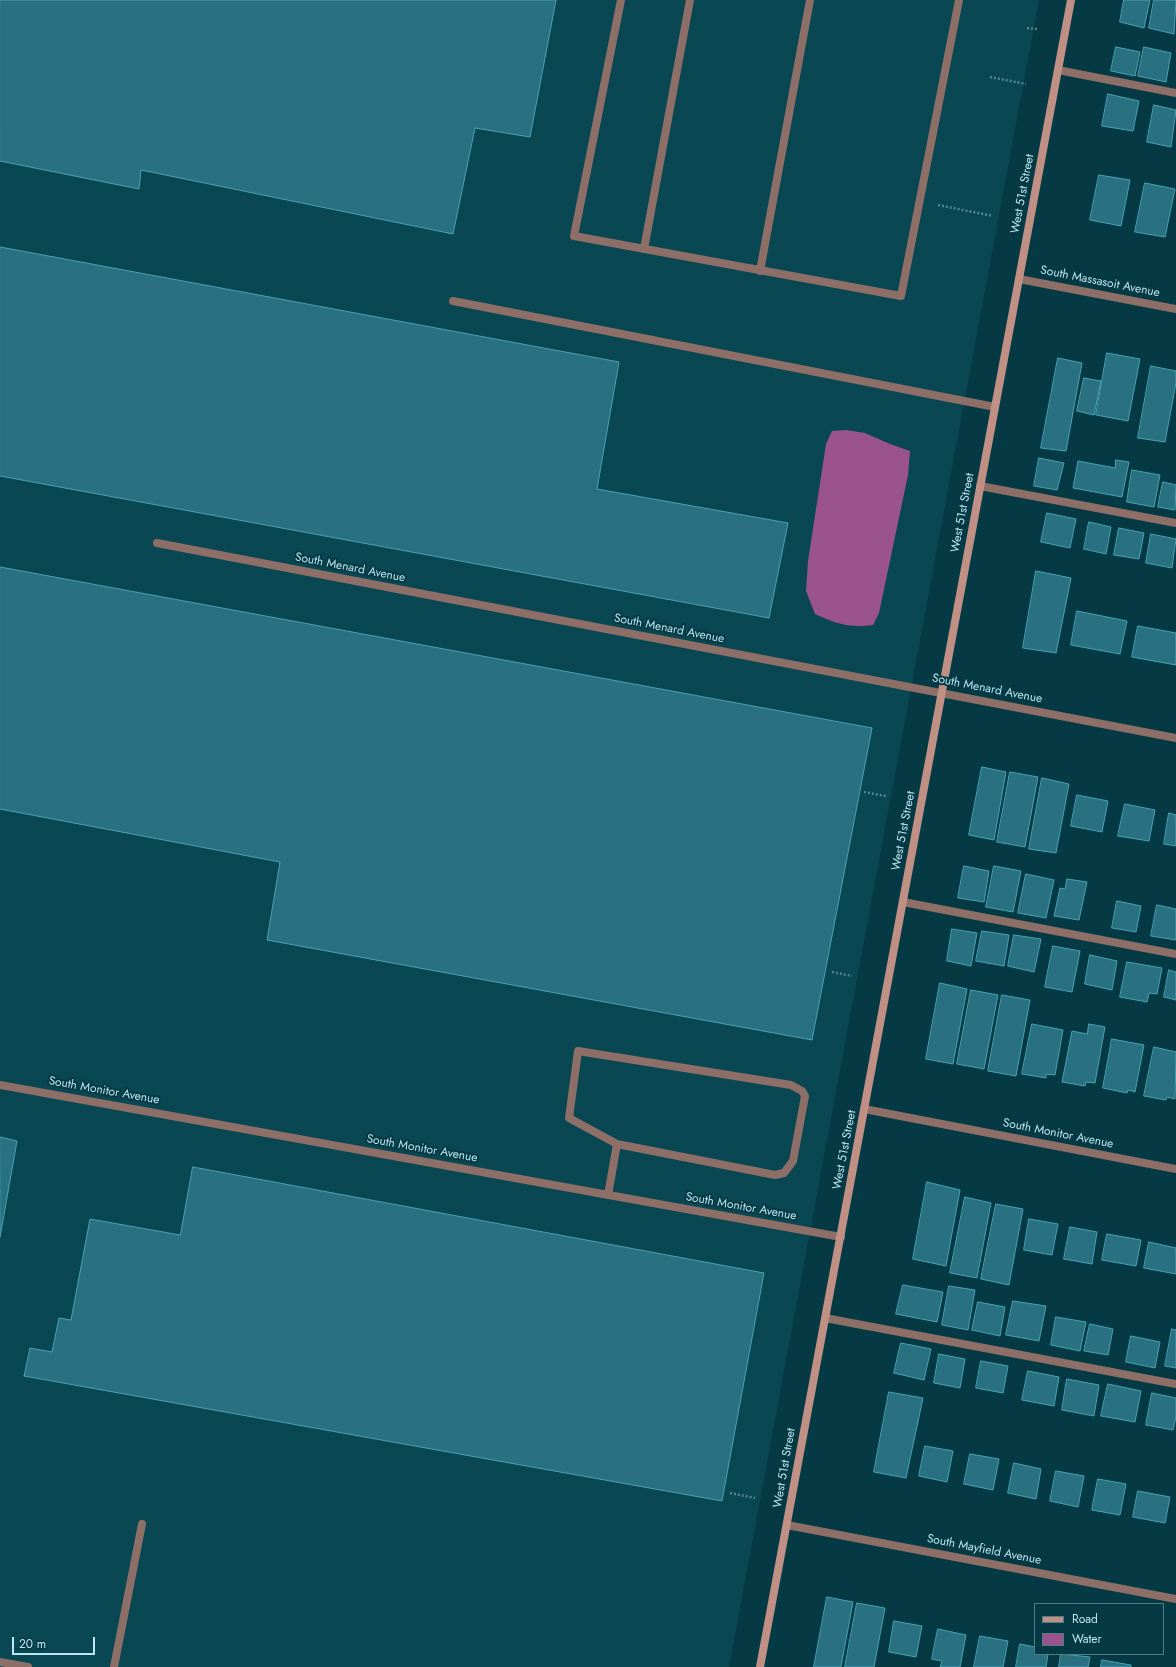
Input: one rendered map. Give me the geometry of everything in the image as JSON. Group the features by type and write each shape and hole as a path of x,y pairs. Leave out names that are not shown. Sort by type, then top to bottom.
{"street":[{"path":"621,0 574,236 901,296 959,0"},
{"path":"644,249 690,0"},
{"path":"760,271 810,0"},
{"name":"West 51st Street","path":"760,1667 1071,0"},
{"path":"1058,70 1176,93"},
{"name":"South Massasoit Avenue","path":"1019,279 1176,309"},
{"path":"453,301 995,407"},
{"path":"980,486 1176,524"},
{"name":"South Menard Avenue","path":"156,543 1176,738"},
{"path":"903,902 1176,954"},
{"path":"578,1051 791,1085 802,1091 805,1096 793,1161 784,1173 775,1175 617,1144 569,1118 578,1051"},
{"name":"South Monitor Avenue","path":"0,1085 840,1237"},
{"name":"South Monitor Avenue","path":"864,1110 1176,1169"},
{"path":"608,1195 617,1144"},
{"path":"825,1318 1176,1384"},
{"path":"114,1667 142,1524"},
{"name":"South Mayfield Avenue","path":"787,1525 1176,1599"},
{"path":"0,1662 28,1667"}],"path":[{"path":"1027,28 1037,29"},
{"path":"990,77 1026,84"},
{"path":"934,204 993,216"},
{"path":"864,792 886,796"},
{"path":"832,972 852,976"},
{"path":"730,1493 755,1498"}],"shaded area":[{"path":"0,0 1039,0 729,1667 0,1667"}],"water":[{"path":"846,430 865,433 910,451 908,475 879,613 873,625 857,626 843,624 815,614 806,591 808,561 826,444 832,431"}],"building":[{"path":"0,0 556,0 530,137 475,128 453,234 141,170 139,189 0,161"},
{"path":"1124,0 1150,0 1144,28 1120,22"},
{"path":"1154,0 1176,0 1174,34 1149,28"},
{"path":"1116,47 1140,52 1135,76 1111,71"},
{"path":"1144,47 1171,53 1166,82 1138,76"},
{"path":"1108,94 1139,101 1133,131 1102,126"},
{"path":"1154,105 1176,110 1171,147 1147,142"},
{"path":"1099,175 1130,180 1121,226 1090,220"},
{"path":"1145,183 1175,189 1165,237 1135,232"},
{"path":"0,247 619,362 597,489 788,523 769,618 0,476"},
{"path":"1107,353 1140,359 1128,421 1096,415"},
{"path":"1058,358 1082,363 1066,451 1041,448"},
{"path":"1151,366 1176,371 1176,383 1165,442 1138,438"},
{"path":"1084,378 1101,381 1094,415 1077,411"},
{"path":"1039,458 1064,463 1057,490 1034,486"},
{"path":"1116,460 1129,462 1122,497 1073,488 1078,461 1115,468"},
{"path":"1132,470 1160,475 1154,507 1127,502"},
{"path":"1163,482 1176,485 1175,510 1158,507"},
{"path":"1047,513 1076,519 1070,548 1041,542"},
{"path":"1089,522 1111,527 1106,554 1084,549"},
{"path":"1119,528 1144,533 1139,559 1114,555"},
{"path":"1151,534 1176,539 1172,568 1146,563"},
{"path":"0,567 872,728 812,1040 267,940 280,862 0,809"},
{"path":"1036,571 1071,578 1056,653 1023,648"},
{"path":"1077,611 1127,621 1120,654 1071,645"},
{"path":"1138,626 1176,633 1176,665 1132,657"},
{"path":"982,767 1006,772 994,840 969,835"},
{"path":"1010,772 1038,777 1025,847 997,842"},
{"path":"1042,778 1069,784 1056,853 1029,849"},
{"path":"1077,795 1108,801 1102,832 1071,826"},
{"path":"1125,804 1155,810 1149,841 1118,836"},
{"path":"1169,813 1176,815 1176,846 1164,844"},
{"path":"964,866 989,871 984,902 958,898"},
{"path":"994,866 1021,871 1013,912 986,907"},
{"path":"1026,874 1054,880 1046,918 1018,913"},
{"path":"1067,879 1087,882 1079,920 1054,916 1060,888 1065,889"},
{"path":"1117,901 1141,906 1136,932 1112,928"},
{"path":"1157,905 1176,909 1176,940 1151,936"},
{"path":"952,929 977,933 971,966 947,961"},
{"path":"982,931 1009,935 1004,966 976,961"},
{"path":"1014,935 1041,939 1034,972 1008,966"},
{"path":"1053,946 1080,951 1072,992 1045,987"},
{"path":"1090,955 1117,961 1112,990 1085,984"},
{"path":"1127,962 1162,968 1157,994 1149,993 1147,1002 1120,997"},
{"path":"1169,970 1176,972 1176,1000 1164,997"},
{"path":"940,983 967,989 953,1064 926,1059"},
{"path":"971,990 998,995 984,1069 957,1064"},
{"path":"1002,995 1030,1000 1016,1076 988,1071"},
{"path":"1032,1024 1063,1030 1055,1075 1046,1074 1046,1078 1022,1074"},
{"path":"1089,1024 1105,1027 1095,1083 1086,1082 1085,1086 1062,1082 1072,1031 1087,1034"},
{"path":"1112,1039 1144,1045 1135,1092 1128,1090 1127,1093 1103,1088"},
{"path":"1154,1047 1176,1052 1175,1099 1167,1097 1166,1100 1144,1096"},
{"path":"0,1137 17,1141 0,1237"},
{"path":"193,1167 764,1273 722,1501 24,1376 30,1348 52,1352 59,1318 71,1320 90,1219 180,1235"},
{"path":"927,1182 960,1190 946,1266 913,1259"},
{"path":"965,1197 991,1203 977,1278 950,1273"},
{"path":"996,1204 1023,1209 1009,1285 981,1279"},
{"path":"1029,1219 1058,1224 1052,1255 1024,1250"},
{"path":"1070,1227 1097,1232 1092,1264 1064,1259"},
{"path":"1107,1234 1141,1240 1136,1266 1102,1260"},
{"path":"1149,1242 1176,1248 1176,1274 1144,1268"},
{"path":"903,1285 943,1292 937,1322 896,1314"},
{"path":"949,1286 975,1290 968,1330 942,1325"},
{"path":"1013,1301 1046,1306 1039,1341 1006,1335"},
{"path":"978,1302 1005,1307 1000,1336 972,1330"},
{"path":"1056,1317 1086,1322 1080,1351 1051,1345"},
{"path":"1090,1324 1113,1329 1108,1355 1084,1351"},
{"path":"1172,1329 1176,1330 1176,1368 1165,1366"},
{"path":"1131,1336 1160,1342 1155,1368 1126,1362"},
{"path":"901,1343 931,1349 924,1380 894,1373"},
{"path":"939,1354 965,1359 960,1388 934,1383"},
{"path":"981,1361 1008,1366 1003,1393 976,1388"},
{"path":"1028,1371 1059,1377 1054,1406 1022,1400"},
{"path":"1067,1379 1099,1385 1094,1416 1062,1410"},
{"path":"1108,1384 1141,1391 1135,1422 1101,1416"},
{"path":"889,1392 923,1398 906,1478 874,1472"},
{"path":"1152,1393 1176,1398 1176,1417 1173,1430 1146,1425"},
{"path":"925,1446 953,1451 947,1482 919,1476"},
{"path":"970,1454 999,1459 993,1490 964,1484"},
{"path":"1014,1463 1041,1469 1036,1499 1008,1493"},
{"path":"1056,1471 1084,1476 1078,1507 1050,1501"},
{"path":"1098,1479 1126,1484 1120,1515 1092,1510"},
{"path":"1138,1491 1170,1497 1165,1523 1133,1517"},
{"path":"827,1597 853,1602 841,1667 814,1667"},
{"path":"857,1603 885,1608 874,1667 845,1667"},
{"path":"894,1621 922,1626 916,1657 889,1652"},
{"path":"938,1629 966,1635 960,1667 940,1667 942,1661 932,1659"},
{"path":"980,1636 1008,1641 1003,1667 974,1667"},
{"path":"1020,1644 1034,1647 1034,1655 1048,1655 1046,1667 1016,1667"},
{"path":"1061,1655 1090,1657 1088,1667 1059,1667"},
{"path":"1102,1660 1131,1665 1131,1667 1101,1667"}]}
